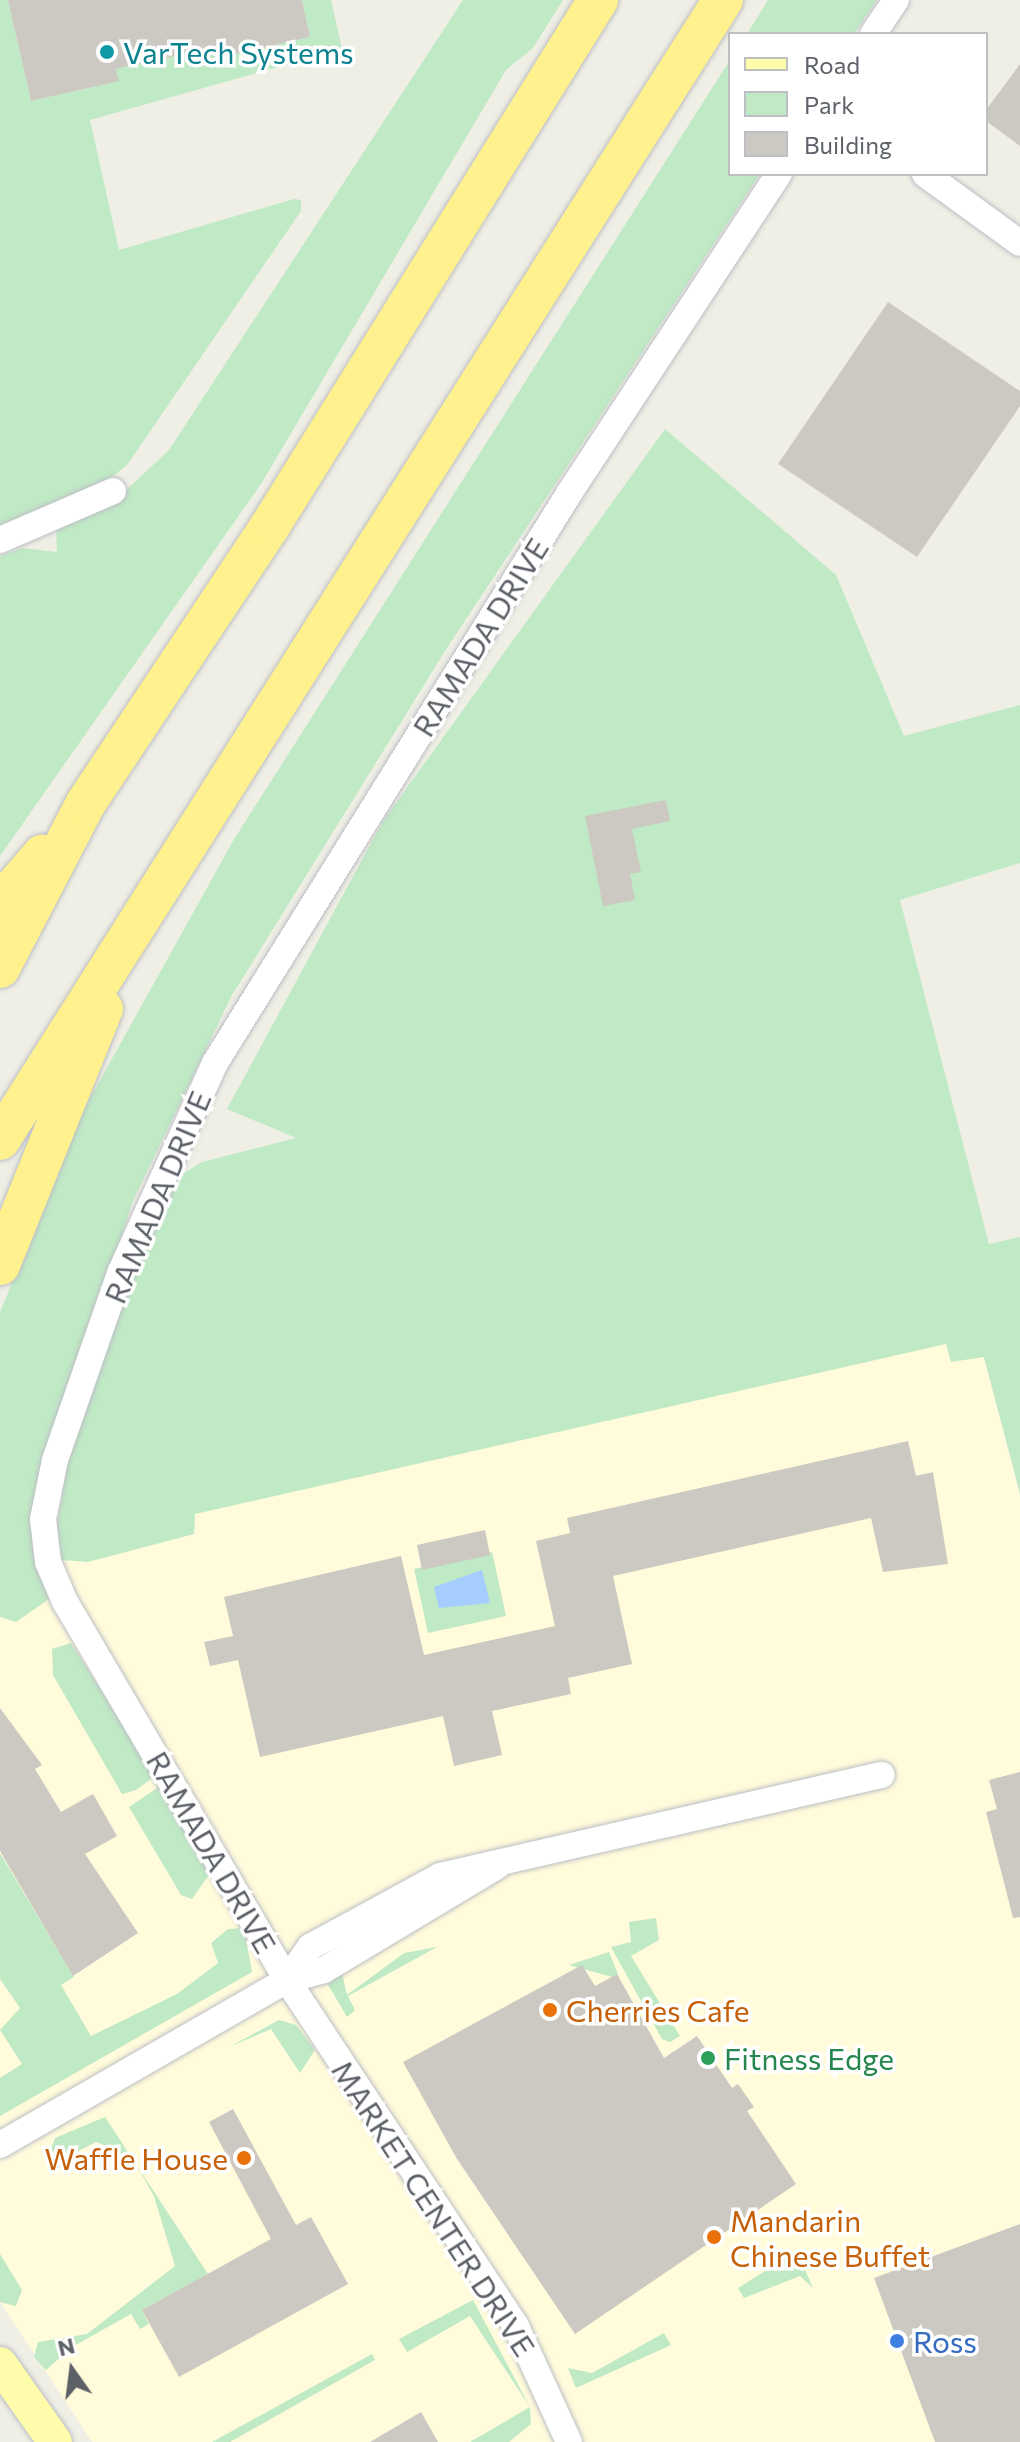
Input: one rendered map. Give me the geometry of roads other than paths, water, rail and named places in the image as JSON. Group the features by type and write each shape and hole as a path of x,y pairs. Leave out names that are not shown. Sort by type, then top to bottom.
{"highway":[{"path":"0,968 86,803 270,526 598,0"},
{"path":"0,1140 146,904 723,0"},
{"path":"0,904 86,803"},
{"path":"0,1265 146,904"}],"main road":[{"path":"0,2364 55,2442"}],"street":[{"path":"874,32 896,0"},
{"name":"RAMADA DRIVE","path":"0,2145 287,1980 54,1581 44,1540 47,1488 121,1271 215,1063 570,492 778,176"},
{"path":"928,176 1020,243"},
{"path":"0,540 113,491"},
{"path":"287,1980 323,1940 440,1876 882,1775"},
{"name":"MARKET CENTER DRIVE","path":"287,1980 516,2326 569,2442"}],"water":[{"path":"482,1570 490,1603 439,1608 434,1587"}],"place":[{"name":"VarTech Systems","path":"107,52"},
{"name":"Cherries Cafe","path":"550,2010"},
{"name":"Fitness Edge","path":"708,2058"},
{"name":"Waffle House","path":"244,2158"},
{"name":"Mandarin Chinese Buffet","path":"714,2237"},
{"name":"Ross","path":"897,2341"}]}
